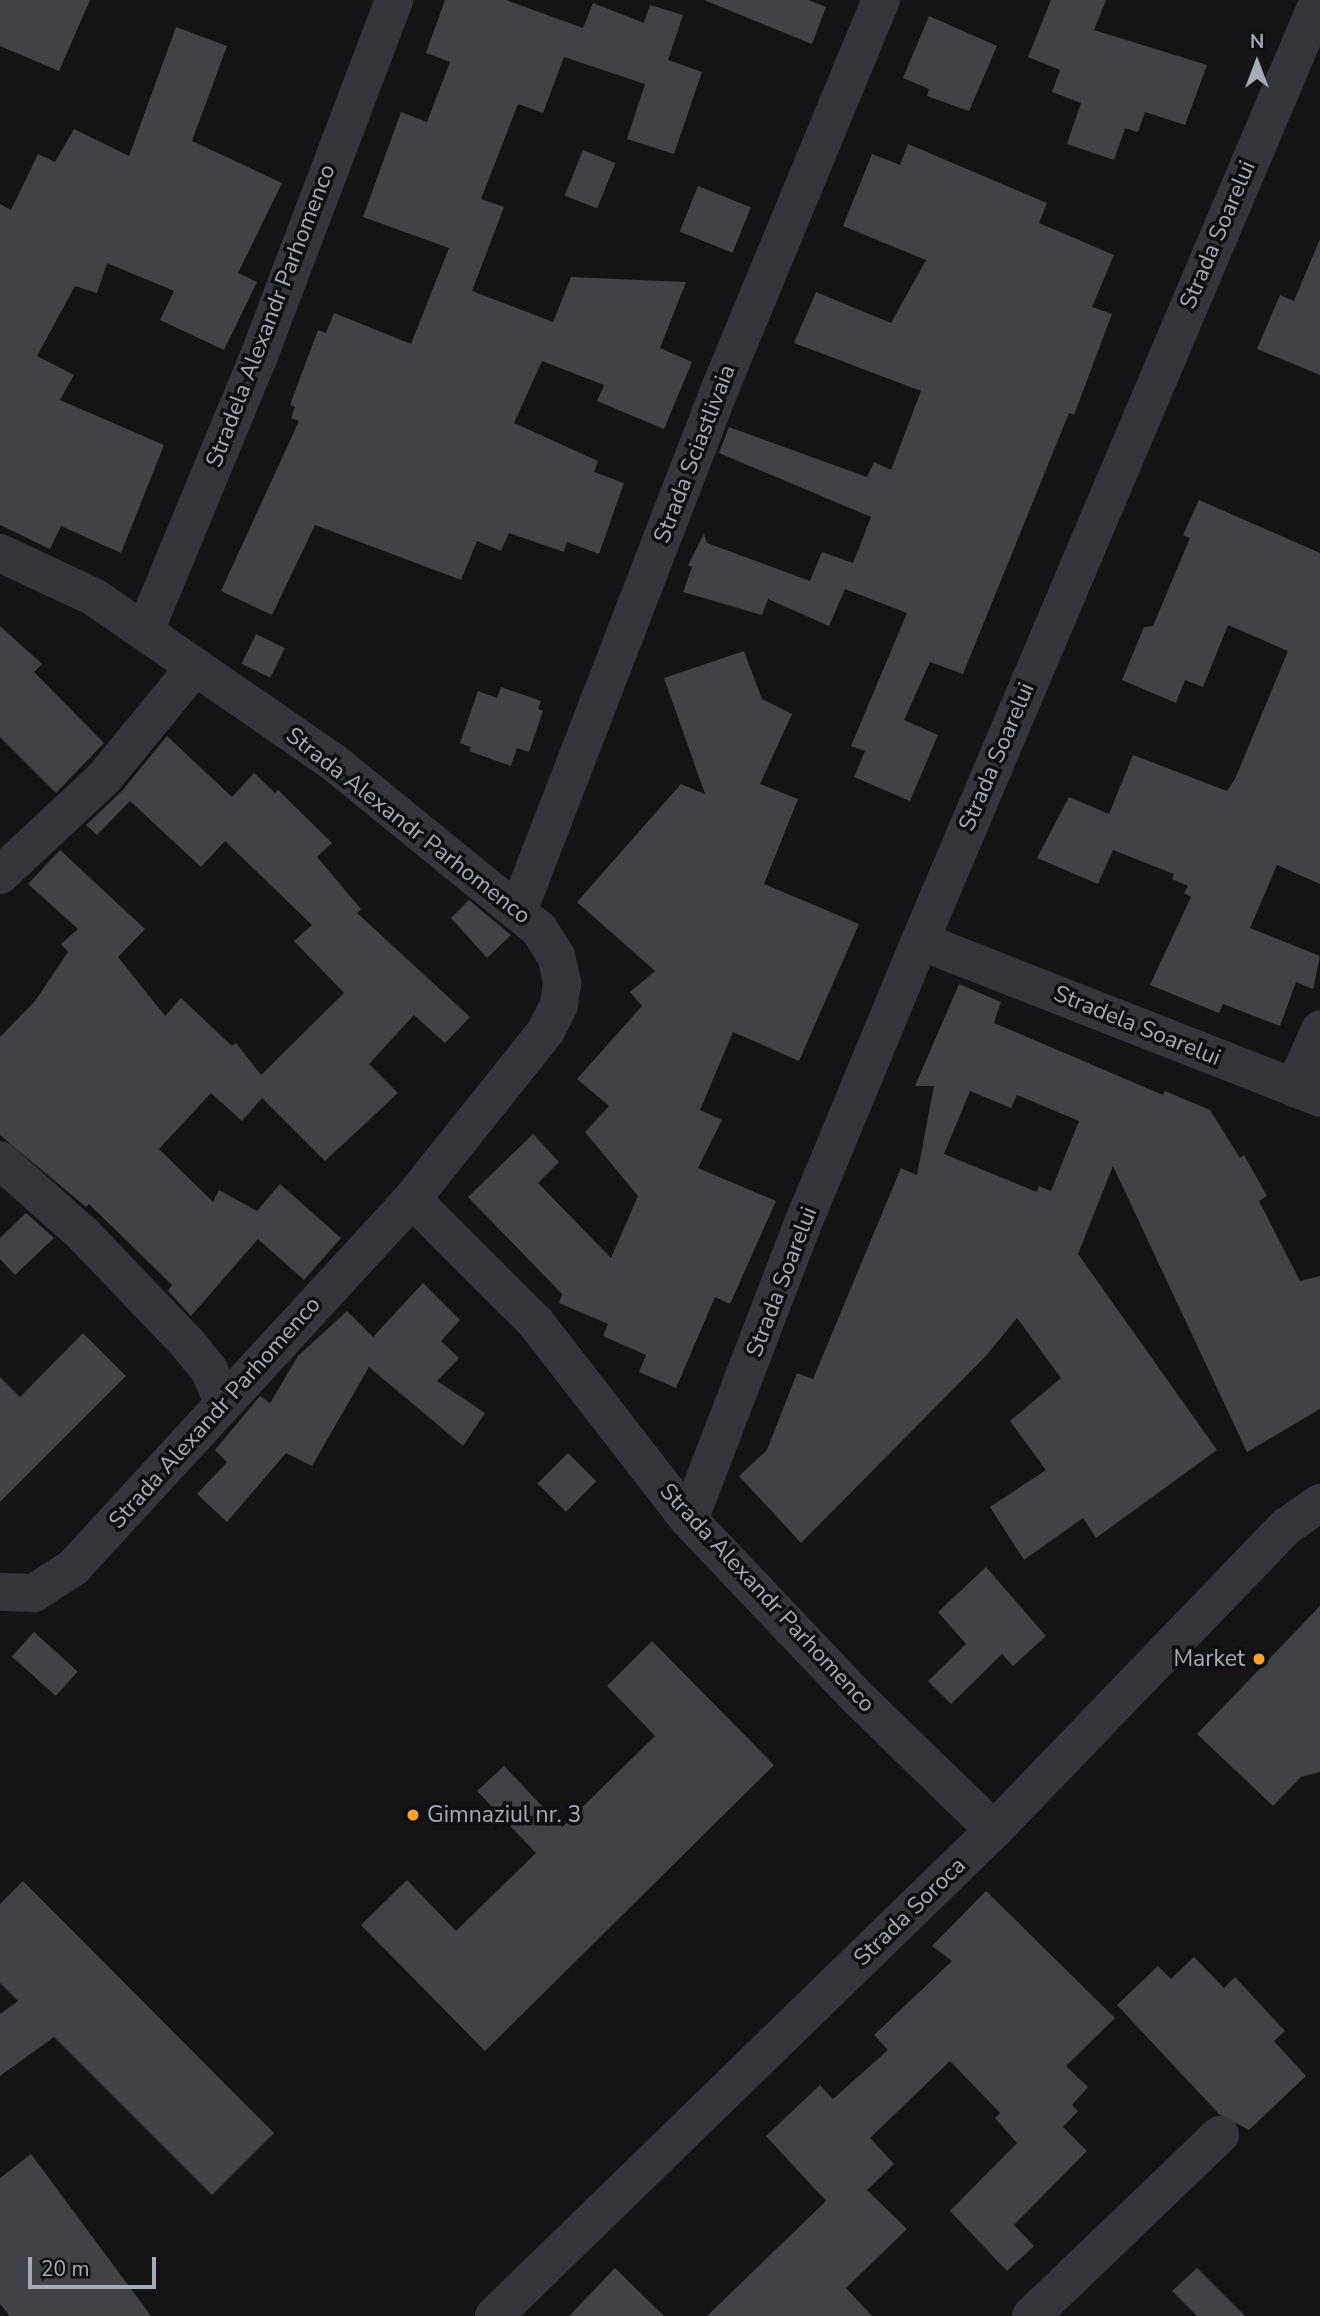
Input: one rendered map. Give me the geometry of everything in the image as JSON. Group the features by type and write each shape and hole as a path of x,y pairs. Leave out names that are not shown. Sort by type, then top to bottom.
{"street":[{"name":"Stradela Alexandr Parhomenco","path":"145,631 257,361 394,0"},
{"name":"Strada Sciastlivaia","path":"518,911 721,386 881,0"},
{"name":"Strada Soarelui","path":"689,1520 804,1220 1319,0"},
{"name":"Strada Alexandr Parhomenco","path":"0,552 94,597 332,761 539,929 561,968 559,1005 546,1031 412,1199 57,1582 34,1593 0,1592"},
{"path":"0,875 104,778 195,667"},
{"name":"Stradela Soarelui","path":"920,941 1307,1093 1320,1030"},
{"path":"0,1160 83,1234 188,1344 209,1370 223,1403"},
{"name":"Strada Alexandr Parhomenco","path":"412,1199 536,1323 689,1520 857,1697 994,1830"},
{"name":"Strada Soroca","path":"494,2316 994,1830 1287,1526 1320,1503"},
{"path":"1031,2316 1220,2135"}],"building":[{"path":"0,0 90,0 59,71 0,46"},
{"path":"445,0 506,0 583,28 593,3 644,23 650,5 683,15 668,60 702,72 674,154 627,139 645,84 564,57 543,113 518,104 481,199 504,207 472,291 553,322 571,277 686,282 660,348 692,362 664,429 597,401 604,385 542,361 514,423 598,461 594,472 624,483 599,554 567,542 564,552 509,533 501,551 477,541 461,580 315,525 272,615 221,591 299,421 291,418 295,407 290,405 318,330 326,333 334,313 411,344 449,248 363,217 401,112 427,122 450,62 426,53"},
{"path":"704,0 808,0 826,7 812,44"},
{"path":"1051,0 1106,0 1094,30 1207,65 1185,125 1145,112 1138,132 1125,128 1114,160 1067,144 1081,103 1052,92 1060,70 1028,57"},
{"path":"929,16 997,46 969,111 927,96 929,89 903,78"},
{"path":"176,27 227,46 192,141 282,183 238,273 257,282 224,350 160,320 174,291 107,263 97,293 75,286 37,356 74,375 60,400 164,445 121,553 61,526 50,549 0,525 0,204 11,210 38,154 55,162 74,129 129,156"},
{"path":"908,144 1047,203 1039,223 1114,255 1092,307 1112,314 1074,415 1069,413 963,674 930,662 904,720 938,735 910,801 854,777 865,751 851,746 907,613 845,589 829,626 768,599 762,615 683,592 692,567 688,565 704,534 707,543 810,581 822,552 853,563 871,517 719,453 729,427 867,477 874,462 891,470 921,391 794,343 816,292 891,323 926,260 843,226 872,154 900,165"},
{"path":"583,150 615,163 597,209 565,195"},
{"path":"698,186 751,207 732,253 680,231"},
{"path":"1320,239 1320,375 1257,349 1280,295 1294,301"},
{"path":"1199,500 1320,553 1320,884 1277,865 1250,928 1320,956 1313,989 1296,982 1280,1026 1223,1004 1219,1013 1150,985 1191,897 1184,893 1188,886 1172,879 1174,874 1113,850 1098,884 1037,858 1069,797 1109,814 1133,755 1227,791 1235,779 1288,651 1228,625 1203,687 1185,680 1176,703 1122,680 1144,627 1153,626 1190,538 1183,535"},
{"path":"0,626 42,664 34,672 104,743 56,793 0,737"},
{"path":"256,634 285,648 270,678 242,664"},
{"path":"744,651 762,699 792,714 760,784 798,799 764,884 859,924 799,1061 733,1032 700,1110 722,1120 698,1168 776,1201 730,1304 715,1297 676,1388 639,1372 646,1355 603,1336 608,1324 559,1303 562,1294 468,1197 533,1134 559,1162 538,1183 611,1258 638,1196 585,1132 609,1106 577,1079 642,1006 630,992 655,971 577,902 681,784 705,794 664,678"},
{"path":"501,687 541,701 538,709 543,711 529,752 517,748 511,766 469,751 471,747 460,743 478,691 497,698"},
{"path":"167,736 232,797 254,773 275,793 278,790 332,843 317,857 361,909 357,913 470,1017 445,1043 414,1015 369,1064 398,1093 325,1161 262,1098 242,1121 211,1093 159,1149 213,1202 219,1190 257,1211 280,1184 341,1238 304,1280 258,1239 191,1316 168,1291 172,1285 89,1204 86,1207 0,1135 0,1037 35,1001 68,952 61,944 78,929 28,884 60,850 145,929 118,957 165,1016 181,998 232,1046 236,1043 261,1075 344,993 294,941 312,925 225,841 201,867 130,801 97,835 86,825 121,792"},
{"path":"469,900 511,935 487,958 451,918"},
{"path":"959,984 1001,1002 994,1023 1163,1095 1165,1091 1210,1110 1240,1158 1244,1155 1267,1196 1259,1201 1300,1281 1320,1276 1320,1409 1247,1452 1113,1166 1078,1254 1217,1450 1096,1538 1083,1518 1024,1560 990,1507 1046,1470 1010,1421 1061,1378 1017,1318 984,1358 801,1543 739,1476 767,1450 797,1373 813,1379 901,1168 917,1175 934,1086 915,1086","holes":["970,1091 1011,1108 1017,1095 1079,1121 1051,1191 1039,1186 1037,1192 944,1154"]},
{"path":"26,1213 54,1238 15,1275 0,1259 0,1238"},
{"path":"423,1283 460,1320 441,1341 459,1358 437,1381 485,1413 463,1446 369,1367 312,1466 286,1453 227,1522 197,1494 227,1462 215,1450 260,1396 270,1403 298,1356 347,1311 373,1337"},
{"path":"83,1333 126,1376 0,1502 0,1377 20,1397"},
{"path":"568,1453 596,1481 566,1512 538,1483"},
{"path":"986,1567 1046,1636 1013,1666 1002,1654 951,1704 928,1681 966,1644 938,1612"},
{"path":"1320,1606 1320,1772 1301,1777 1273,1806 1197,1734"},
{"path":"34,1632 78,1671 56,1696 12,1657"},
{"path":"652,1641 774,1765 485,2051 361,1925 407,1880 456,1931 536,1853 477,1791 504,1766 562,1827 655,1736 607,1686"},
{"path":"23,1881 274,2133 212,2195 54,2037 0,2076 0,2014 18,2001 0,1983 0,1904"},
{"path":"986,1891 1115,2018 1066,2066 1088,2087 1072,2105 1078,2111 1063,2127 1087,2151 1014,2225 1034,2246 1007,2271 950,2211 1017,2143 995,2118 1000,2113 950,2061 870,2138 894,2164 867,2190 907,2229 846,2288 872,2316 707,2316 826,2201 766,2136 820,2085 833,2099 888,2050 874,2035 952,1961 932,1946"},
{"path":"1194,1957 1224,1988 1235,1977 1285,2031 1274,2041 1306,2076 1249,2130 1219,2114 1117,2005 1158,1966 1171,1979"},
{"path":"31,2154 151,2316 10,2316 0,2304 0,2178"},
{"path":"615,2268 664,2316 569,2316"},
{"path":"1197,2268 1245,2316 1197,2316 1172,2291"}],"place":[{"name":"Market","path":"1259,1659"},
{"name":"Gimnaziul nr. 3","path":"413,1815"}]}
